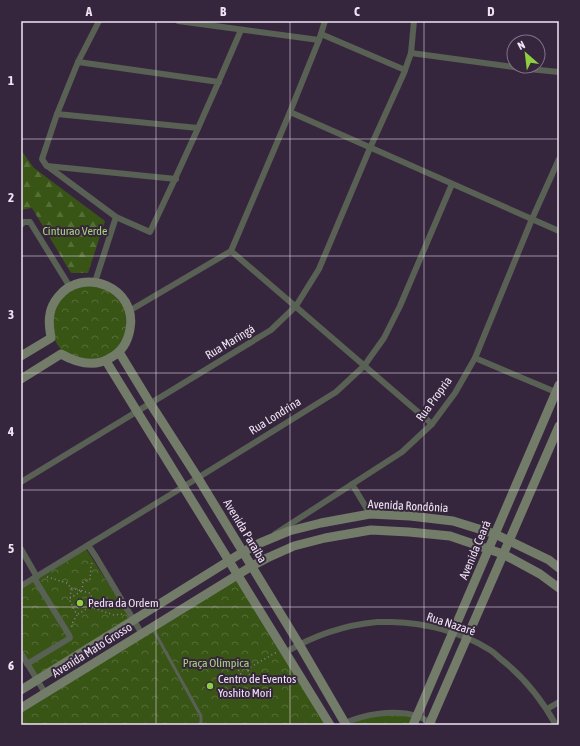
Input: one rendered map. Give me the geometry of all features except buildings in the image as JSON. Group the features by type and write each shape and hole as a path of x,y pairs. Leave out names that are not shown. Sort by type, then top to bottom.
{"street":[{"path":"99,21 78,62 57,114 42,159 46,165 116,217 150,232 176,179 241,30"},
{"path":"178,21 241,30 320,37 405,70"},
{"path":"129,311 231,251 290,112 325,21"},
{"name":"Rua Maringá","path":"21,482 271,330 296,306 319,269 405,70 411,53 414,21"},
{"path":"411,53 559,72"},
{"path":"78,62 219,82"},
{"path":"290,112 559,231"},
{"path":"57,114 198,128"},
{"name":"Rua Propria","path":"260,543 402,452 432,424 455,393 475,358 532,219 559,158"},
{"path":"46,165 176,179"},
{"name":"Rua Londrina","path":"21,586 336,392 364,366 384,338 400,306 452,184"},
{"path":"95,282 116,217"},
{"path":"21,225 24,222 30,222 70,287"},
{"path":"231,251 432,424"},
{"path":"21,356 51,338 49,322 51,308 59,296 70,287 84,282 95,282 105,285 117,292 126,304 129,311 131,324 128,338 119,352 106,361 94,364 82,364 61,354 21,379"},
{"name":"Avenida Paraíba","path":"119,352 252,566 299,644 344,724"},
{"path":"475,358 558,390"},
{"path":"106,361 330,725"},
{"name":"Avenida Ceará","path":"415,721 488,549 558,390"},
{"path":"344,724 368,715 394,712 415,721 431,724 559,426"},
{"path":"352,484 370,514"},
{"name":"Avenida Rondônia","path":"229,561 260,543 289,531 321,523 370,514 410,516 453,521 495,534 549,560 559,568"},
{"path":"238,574 267,558 294,546 325,538 371,530 450,536 503,554 540,574 559,588"},
{"path":"88,545 142,634"},
{"path":"21,549 70,638 27,664"},
{"name":"Avenida Mato Grosso","path":"21,690 132,616 229,561"},
{"name":"Avenida Mato Grosso","path":"21,708 238,574"},
{"name":"Rua Nazaré","path":"284,650 324,634 351,626 378,622 404,622 429,626 467,638 491,650 513,668 531,688 547,709 556,725"},
{"path":"21,653 45,693"},
{"path":"547,709 559,702"}],"lane":[{"path":"152,627 201,716 201,723 198,725"}],"path":[{"path":"82,591 83,582 90,579 91,565 96,557"},
{"path":"37,577 67,583 71,588 90,593 92,598 90,607 78,615 73,622 69,635"},
{"path":"71,588 70,601 78,615"},
{"path":"70,598 82,591"},
{"path":"90,607 114,615 132,616"},
{"path":"247,669 284,650"},
{"path":"242,665 247,669 250,676 246,683 236,666 242,665"}],"green space":[{"name":"Cinturao Verde","path":"21,150 34,168 105,221 88,273 71,273 32,208 21,210"},
{"path":"79,285 107,288 126,308 127,337 110,356 86,362 62,351 53,337 52,311 66,292"},
{"path":"86,549 131,619 38,676 21,648 21,588"},
{"name":"Praça Olímpica","path":"235,578 327,725 21,725 21,711"},
{"path":"393,714 413,718 410,725 349,724 368,717"}],"place":[{"name":"Pedra da Ordem","path":"80,603"},
{"name":"Centro de Eventos Yoshito Mori","path":"210,686"}]}
